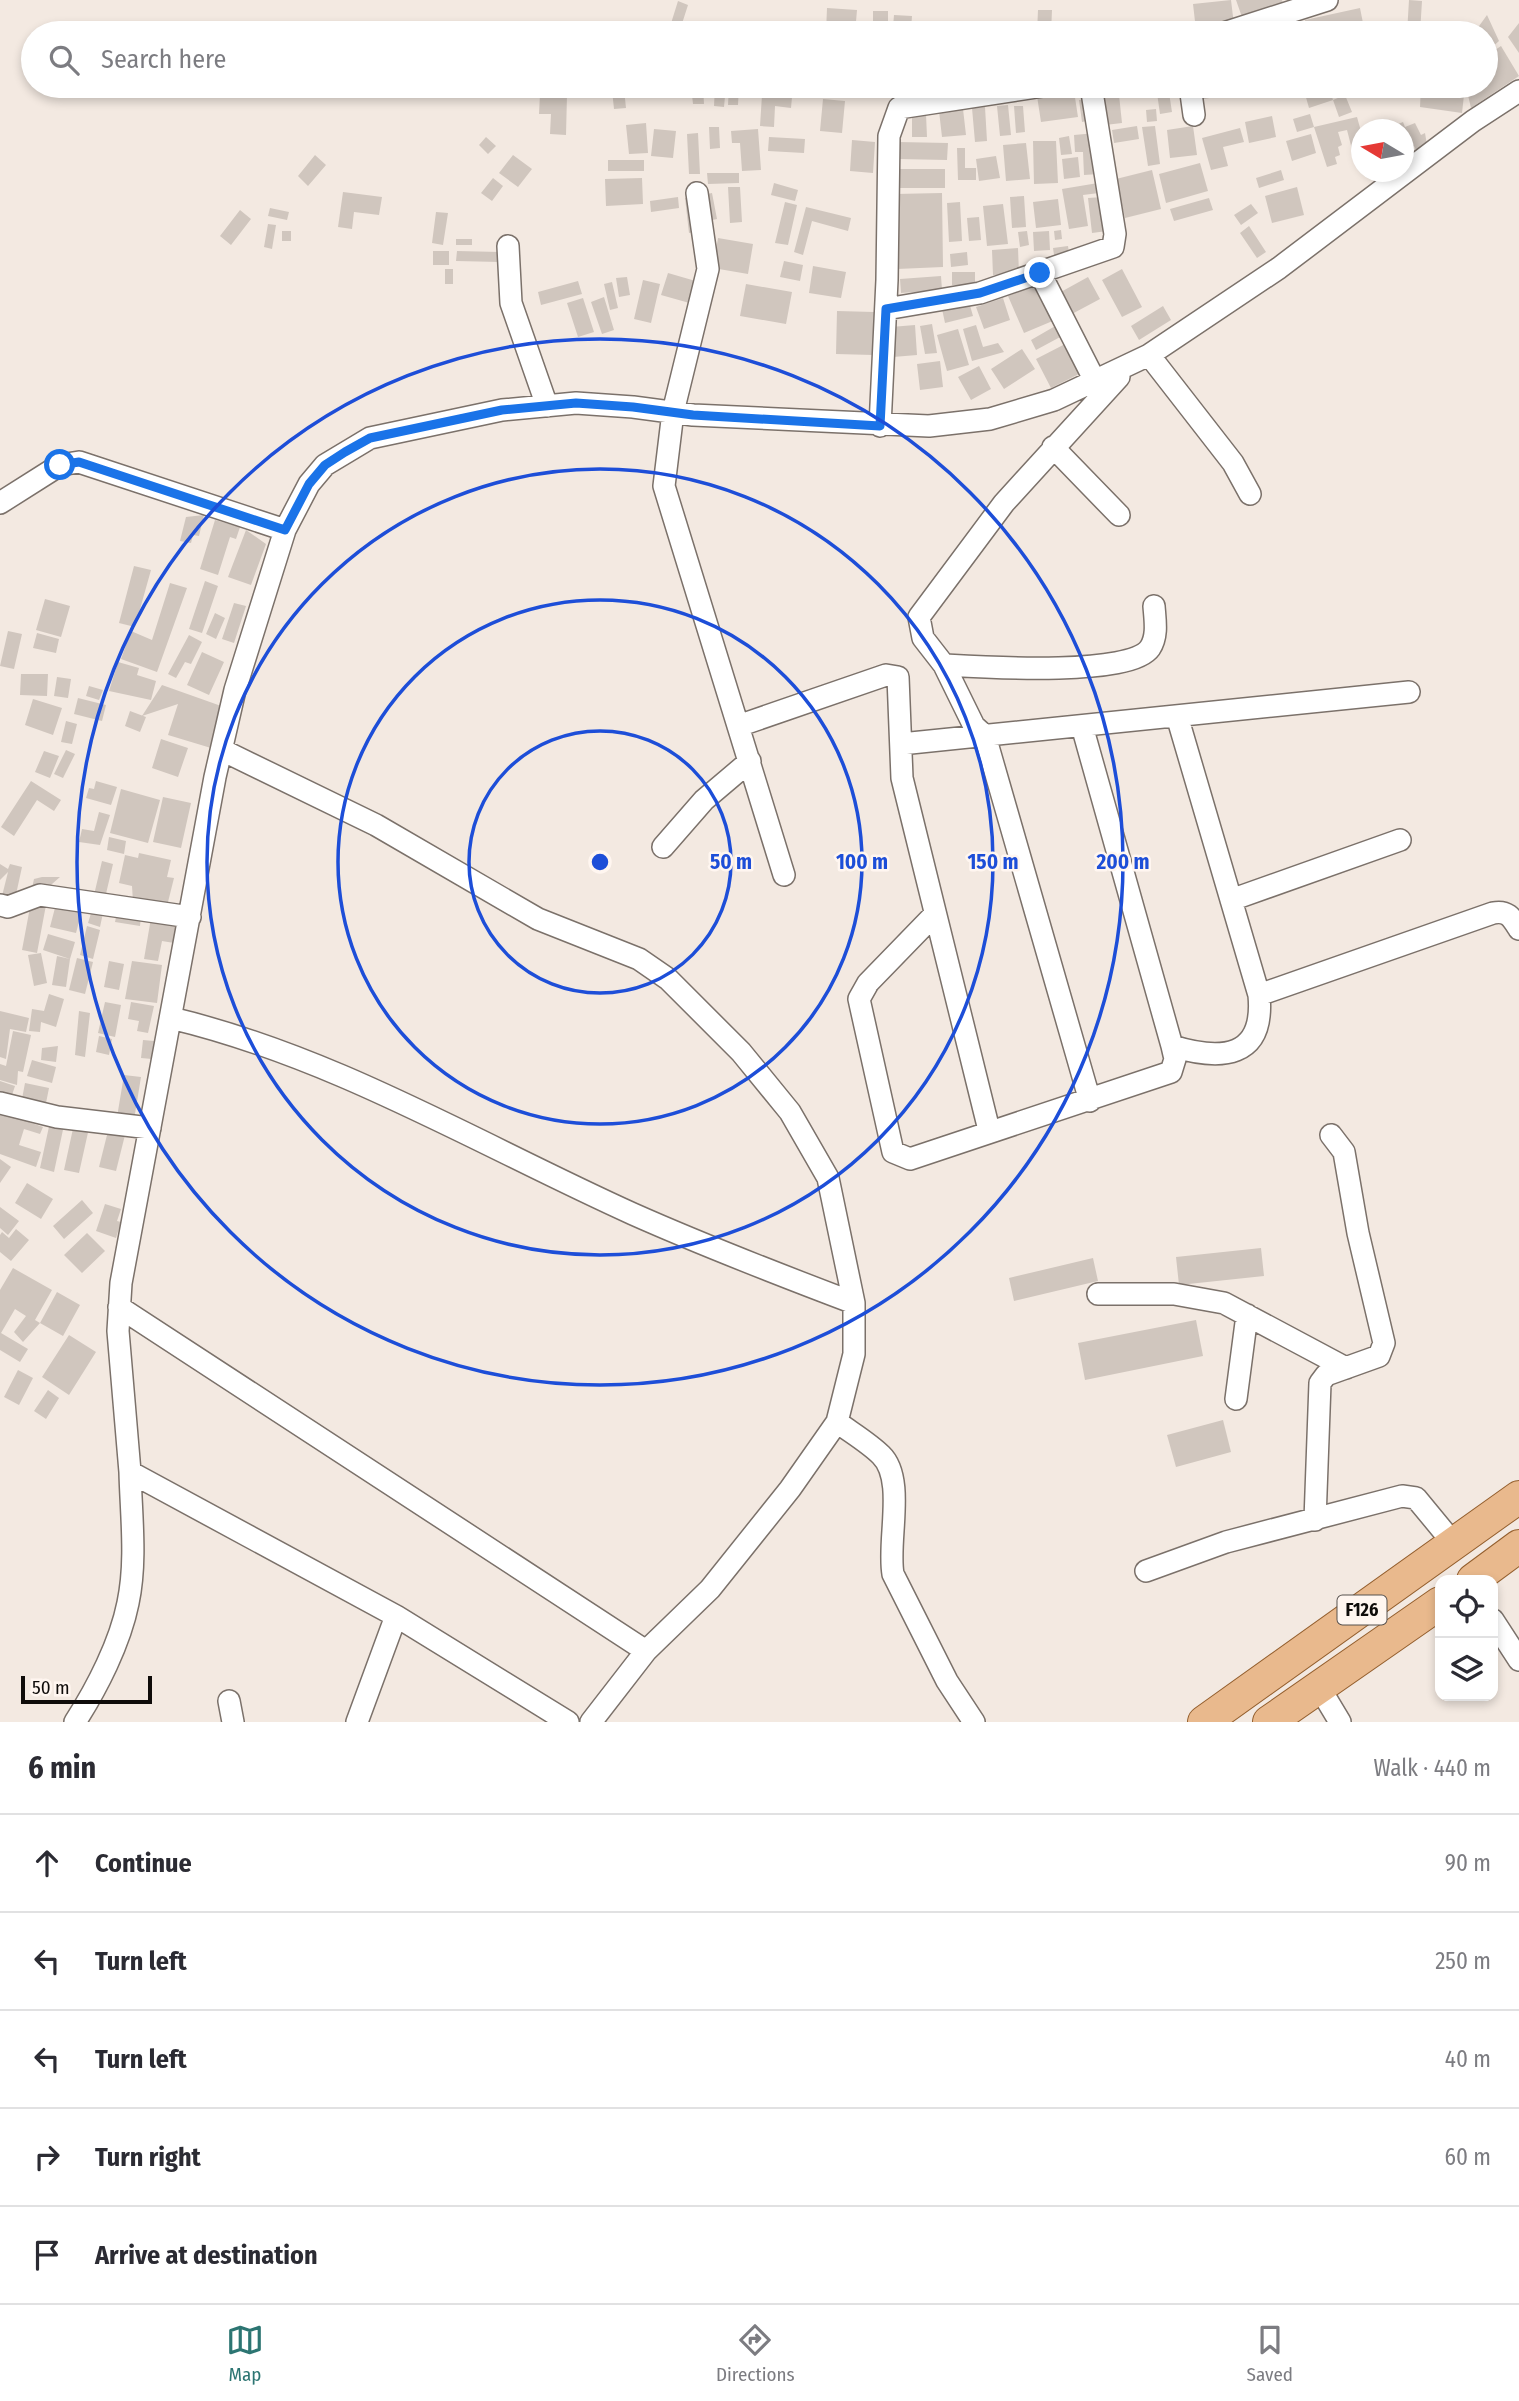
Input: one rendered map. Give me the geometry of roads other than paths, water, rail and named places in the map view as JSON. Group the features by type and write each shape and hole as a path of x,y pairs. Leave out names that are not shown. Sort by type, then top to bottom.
{"main road":[{"name":"F126","path":"1204,1722 1519,1497"},
{"path":"1479,1575 1519,1546"},
{"name":"F126","path":"1269,1722 1435,1607"}],"street":[{"path":"1261,21 1327,0"},
{"path":"75,1722 121,1630 129,1600 132,1558 130,1472 118,1331 119,1307 222,750 235,690 285,530 309,484 325,465 370,438 502,410 587,404 880,426 929,426 990,419 1054,400 1096,383 1149,355 1279,268 1473,121 1519,91"},
{"path":"880,426 886,309 889,136 899,108 964,98"},
{"path":"886,309 980,293 1108,251 1116,241 1093,98"},
{"path":"1192,98 1194,115"},
{"path":"697,192 708,269 673,412 663,473 666,498 785,875"},
{"path":"508,246 511,303 547,406"},
{"path":"1040,273 1096,383"},
{"path":"1149,355 1233,463 1250,494"},
{"path":"1090,1101 985,736 974,726 944,664 923,638 919,617 1004,503 1130,366"},
{"path":"1053,447 1119,514"},
{"path":"0,503 60,465 79,462 285,530"},
{"path":"944,664 1023,669 1133,661 1151,647 1155,633 1154,606"},
{"path":"738,726 893,675 900,682 902,778 989,1130"},
{"path":"901,744 1409,692"},
{"path":"1172,1046 1206,1054 1228,1055 1246,1046 1255,1033 1261,1014 1259,995 1177,716"},
{"path":"935,914 868,983 859,999 893,1152 910,1159 989,1130 1165,1076 1174,1065 1172,1046 1082,726"},
{"path":"222,750 376,825 507,903 639,959 668,979 741,1052 790,1112 828,1178 854,1303 853,1354 837,1422 790,1489 710,1589 646,1651 591,1722"},
{"path":"663,847 704,800 750,761"},
{"path":"1231,900 1400,840"},
{"path":"0,905 8,907 40,895 190,917"},
{"path":"1259,995 1493,913 1503,911 1510,915 1519,929"},
{"path":"171,1018 225,1031 328,1068 634,1214 854,1303"},
{"path":"0,1103 57,1117 150,1128"},
{"path":"1315,1520 1317,1392 1326,1375 1379,1356 1384,1343 1358,1233 1343,1152 1331,1135"},
{"path":"1098,1294 1191,1295 1224,1303 1346,1368"},
{"path":"119,1307 646,1651"},
{"path":"1236,1399 1247,1315"},
{"path":"837,1422 883,1457 890,1468 894,1483 891,1560 893,1574 947,1681 974,1722"},
{"path":"130,1472 396,1616 568,1722"},
{"path":"1146,1571 1226,1542 1408,1496 1416,1498 1454,1544"},
{"path":"357,1722 396,1616"},
{"path":"1498,1628 1519,1660"},
{"path":"1320,1688 1340,1722"}]}
